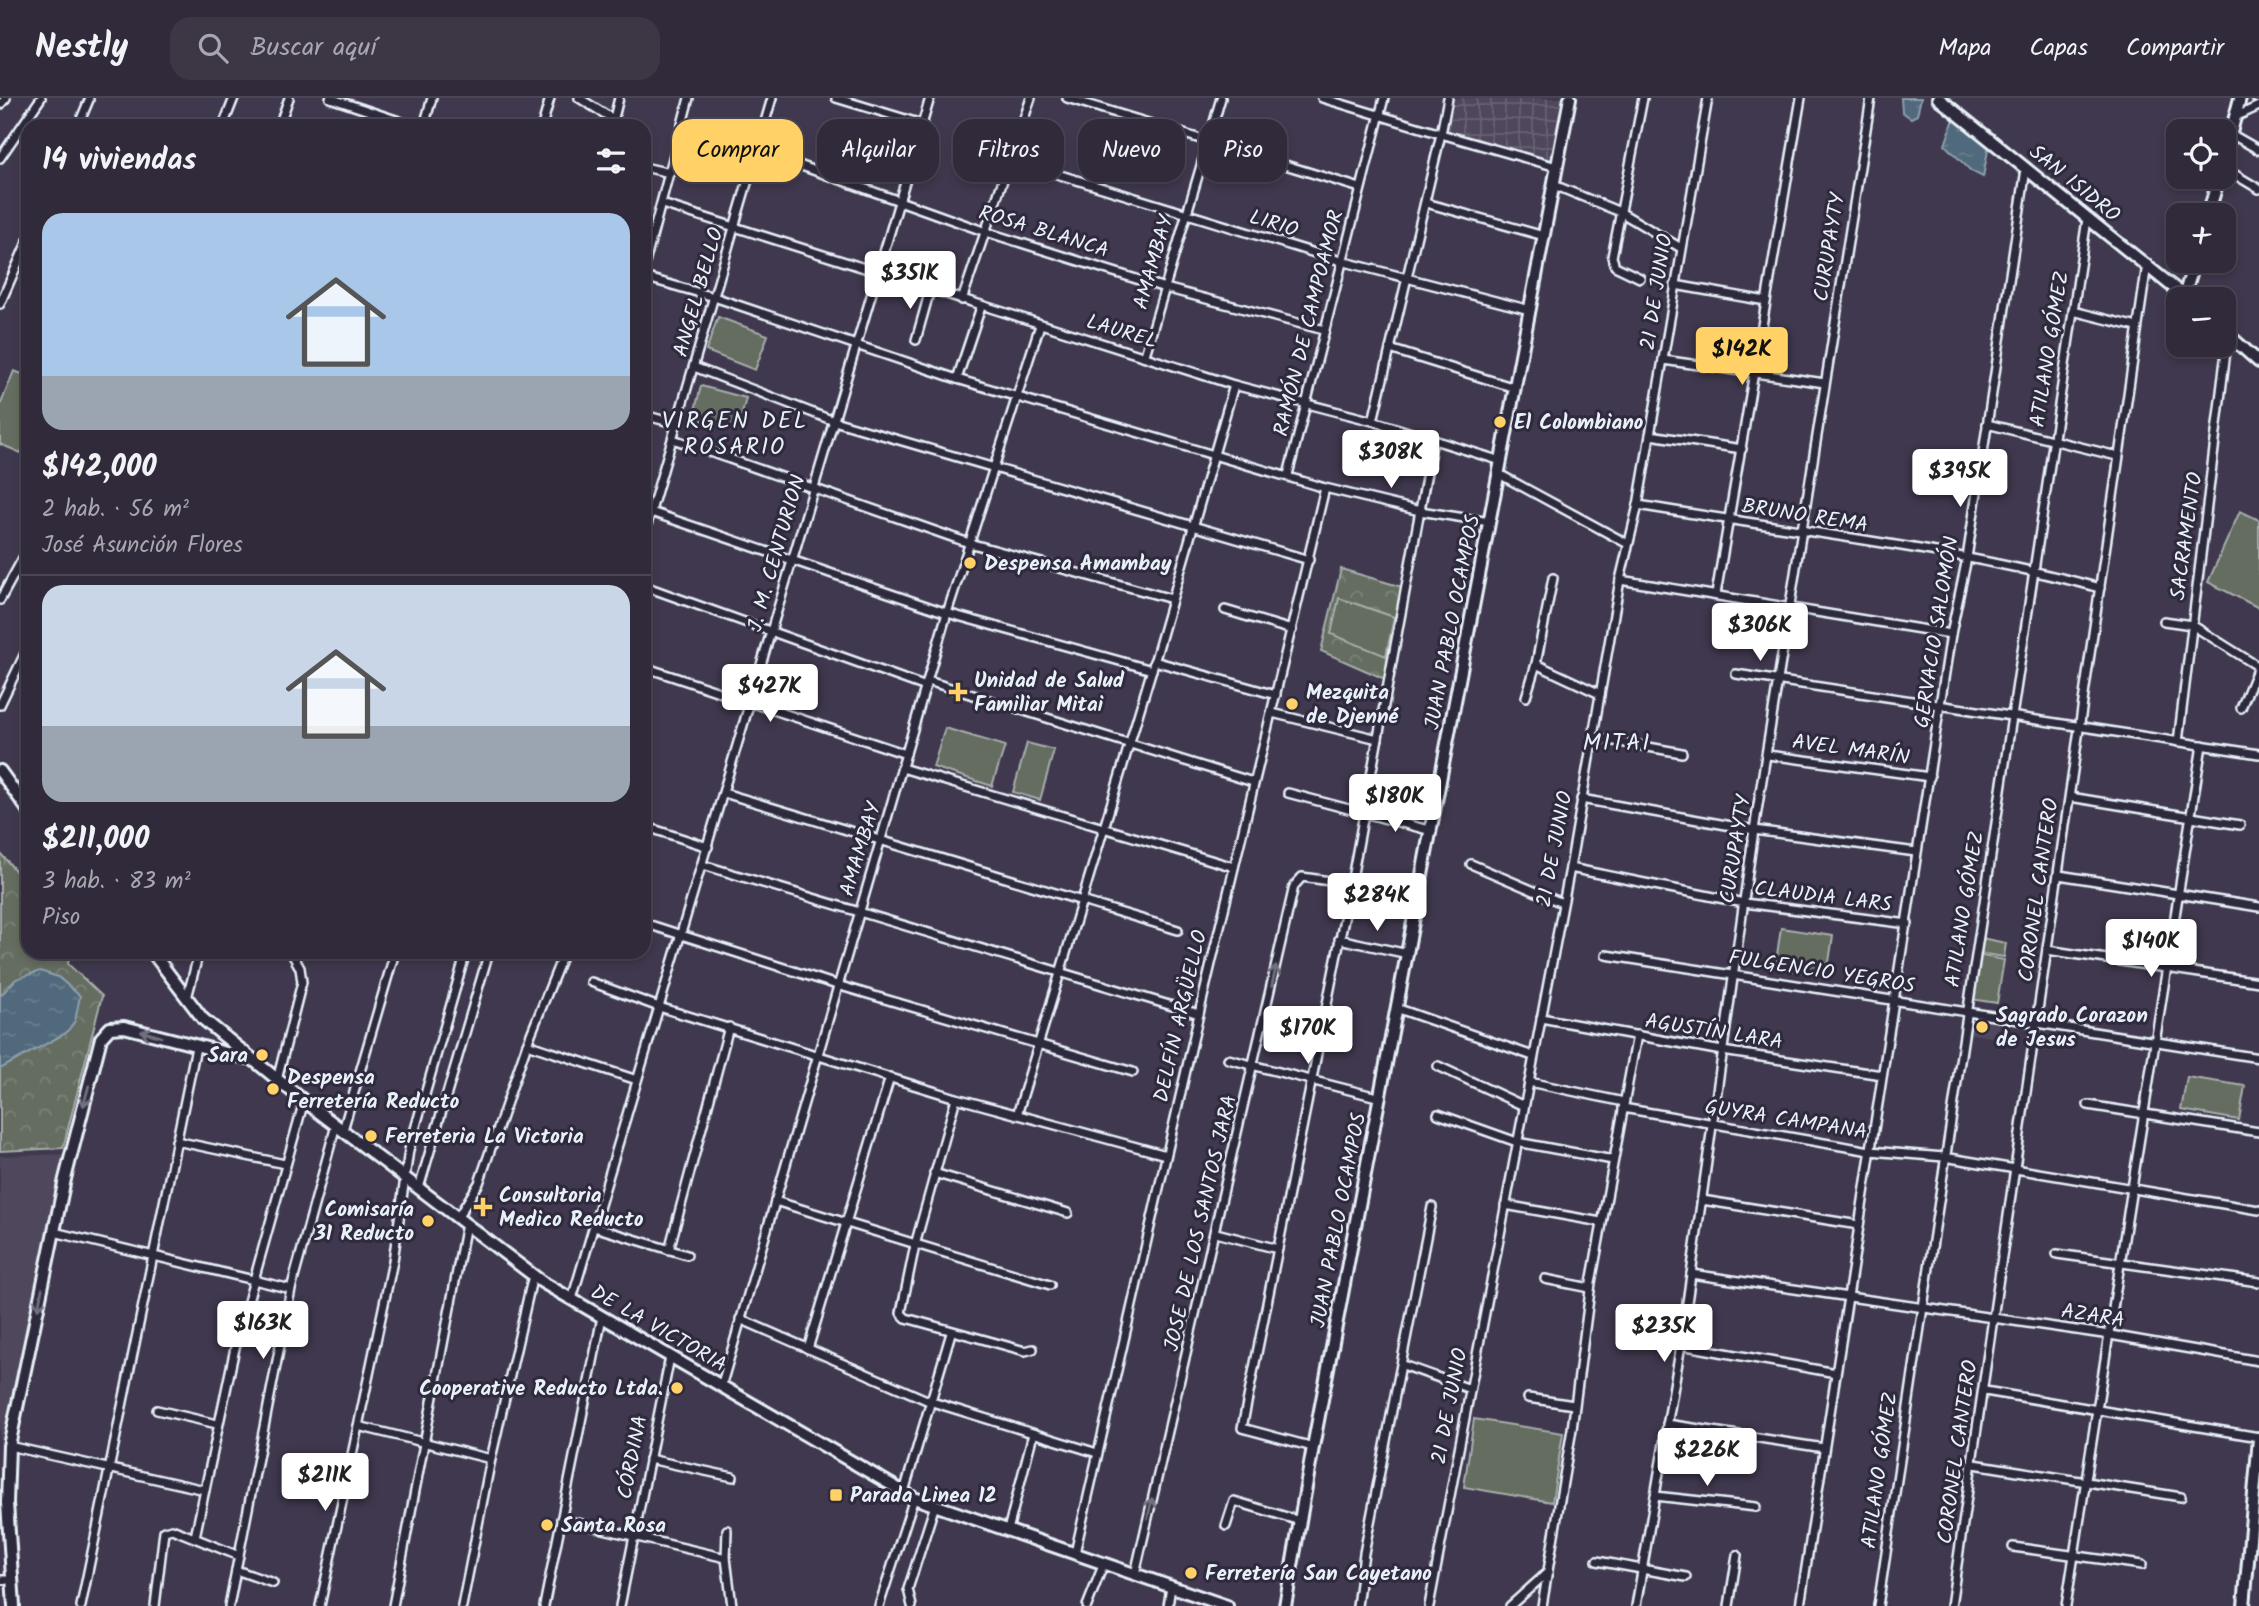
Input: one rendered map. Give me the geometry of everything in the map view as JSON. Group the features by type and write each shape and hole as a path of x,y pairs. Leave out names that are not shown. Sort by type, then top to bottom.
{"street":[{"path":"0,105 6,98"},
{"path":"26,119 40,98"},
{"path":"226,119 234,98"},
{"path":"282,119 289,98"},
{"path":"330,98 393,119"},
{"path":"426,119 432,98"},
{"path":"544,119 550,98"},
{"path":"579,98 608,119"},
{"path":"613,119 619,98"},
{"path":"651,242 689,98"},
{"name":"ANGEL BELLO","path":"766,119 772,98"},
{"path":"836,98 905,119"},
{"name":"J. M. CENTURION","path":"923,119 929,98"},
{"path":"1024,119 1031,98"},
{"path":"1067,98 1199,139"},
{"name":"AMAMBAY","path":"1214,119 1221,98"},
{"path":"1322,98 1557,167"},
{"name":"RAMÓN DE CAMPOAMOR","path":"1288,475 1384,98"},
{"path":"1373,421 1426,203 1448,98"},
{"name":"JUAN PABLO OCAMPOS","path":"1285,1606 1570,98"},
{"path":"1640,278 1613,263 1620,212 1643,98"},
{"name":"21 DE JUNIO","path":"1429,1606 1570,868 1620,580 1638,506 1708,98"},
{"path":"1716,594 1731,521 1801,98"},
{"name":"CURUPAYTY","path":"1636,1606 1681,1345 1754,830 1871,98"},
{"name":"SAN ISIDRO","path":"1938,98 2174,287"},
{"path":"2234,118 2240,98"},
{"path":"81,119 89,100"},
{"path":"2234,118 2259,106"},
{"path":"0,158 21,126"},
{"path":"2236,137 2259,150"},
{"path":"1287,166 1360,188"},
{"name":"ROSA BLANCA","path":"803,167 986,232 1165,288 1324,330"},
{"name":"AMAMBAY","path":"1145,355 1199,168"},
{"path":"651,169 670,173"},
{"name":"GERVACIO SALOMÓN","path":"1800,1606 1882,1074 1908,924 1916,852 1951,634 1967,558 2026,169"},
{"path":"2236,175 2259,189"},
{"name":"LIRIO","path":"1064,176 1341,261 1530,310"},
{"name":"ANGEL BELLO","path":"651,512 748,182"},
{"name":"J. M. CENTURION","path":"572,1300 904,182"},
{"path":"962,300 1003,182"},
{"path":"1554,185 1620,212 1681,248"},
{"path":"1426,203 1544,236"},
{"name":"LAUREL","path":"662,204 1234,385 1373,421 1501,461"},
{"name":"ATILANO GÓMEZ","path":"1878,1606 1921,1306 2087,219"},
{"path":"0,304 21,256"},
{"name":"CORONEL CANTERO","path":"1951,1606 1974,1464 2117,456 2147,263"},
{"path":"651,279 714,297 957,379 1325,488 1420,511 1490,522"},
{"path":"1675,285 1766,302"},
{"path":"916,340 930,290"},
{"path":"957,379 981,306"},
{"path":"2073,311 2137,327"},
{"name":"AMAMBAY","path":"721,1387 947,613 1040,325"},
{"path":"2236,342 2259,362"},
{"path":"1390,349 1515,388"},
{"name":"SACRAMENTO","path":"2178,742 2223,357"},
{"path":"1663,360 1825,383"},
{"path":"694,367 834,421 1309,560"},
{"path":"1017,1115 1153,665 1234,385"},
{"path":"651,417 677,424"},
{"path":"1987,424 2117,456"},
{"path":"1650,435 1742,449"},
{"path":"673,439 969,543 1172,599"},
{"path":"1313,1447 1242,1428 1351,884 1433,440"},
{"path":"1499,474 1628,544"},
{"name":"DELFÍN ARGÜELLO","path":"1074,1553 1253,782 1325,488"},
{"name":"BRUNO REMA","path":"1638,506 1967,558 2033,570 2099,588"},
{"path":"651,512 947,613 1276,695"},
{"path":"0,600 21,571"},
{"path":"1526,696 1536,664 1553,578"},
{"path":"1620,580 1951,634"},
{"path":"651,589 927,684 1253,782"},
{"path":"1225,610 1292,630"},
{"path":"2164,621 2192,625 2258,667 2241,708"},
{"path":"0,705 21,662"},
{"path":"1536,664 1600,694"},
{"path":"651,669 906,754"},
{"path":"1736,674 2259,754"},
{"path":"1272,713 1378,739"},
{"path":"1592,737 1682,753"},
{"path":"2066,1606 2146,1116 2202,745"},
{"name":"AVEL MARÍN","path":"1768,755 1930,777"},
{"path":"902,768 1234,867"},
{"path":"0,771 21,800"},
{"path":"724,793 1080,903 1178,930"},
{"path":"1288,793 1365,811 1432,831"},
{"path":"2070,797 2240,825"},
{"path":"1581,799 1754,830 1916,852"},
{"path":"651,828 708,847"},
{"path":"1471,864 1562,903"},
{"path":"703,865 1199,1014"},
{"name":"CLAUDIA LARS","path":"1570,868 1744,904 1908,924"},
{"path":"2059,875 2259,907"},
{"name":"JOSE DE LOS SANTOS JARA","path":"1135,1574 1298,880 1310,877 1351,884"},
{"path":"651,925 837,985 1133,1072"},
{"path":"1339,939 1408,954"},
{"path":"2047,950 2259,982"},
{"name":"FULGENCIO YEGROS","path":"1606,955 2259,1058"},
{"name":"DE LA VICTORIA","path":"157,959 203,1019 231,1049 251,1059 533,1275 572,1300 909,1495 1227,1606"},
{"path":"187,999 197,959"},
{"path":"277,1080 302,982 300,968 295,959"},
{"path":"229,1606 291,1289 393,959"},
{"path":"320,1606 393,1261 403,1176 464,959"},
{"path":"419,1188 487,959"},
{"path":"393,1606 462,1221 479,1183 527,1044 561,959"},
{"path":"591,982 659,1007 956,1098 1166,1155"},
{"path":"1398,1009 1533,1056"},
{"name":"AGUSTÍN LARA","path":"1541,1018 1722,1051 1882,1074"},
{"path":"15,1606 6,1580 4,1504 9,1446 68,1166 103,1034 110,1028 124,1027 196,1047 231,1049"},
{"path":"669,1250 729,1027"},
{"path":"1542,1606 1590,1288 1637,1035"},
{"path":"527,1044 637,1080"},
{"path":"80,1606 196,1047"},
{"path":"1228,1059 1381,1098"},
{"path":"1438,1066 1524,1106"},
{"path":"808,1349 890,1077"},
{"name":"GUYRA CAMPANA","path":"1529,1082 1712,1124 1870,1151 1944,1157 2259,1210"},
{"path":"956,1098 915,1245 901,1313 906,1318 951,1333 1025,1351 1032,1349"},
{"path":"194,1537 217,1424 304,1101"},
{"path":"2088,1105 2259,1132"},
{"path":"1438,1114 1517,1142 1613,1160"},
{"path":"176,1141 285,1164"},
{"path":"934,1173 1068,1213"},
{"path":"1702,1200 1859,1225"},
{"path":"775,1201 1050,1285"},
{"path":"1505,1205 1601,1222"},
{"path":"1357,1606 1364,1553 1432,1207"},
{"path":"594,1227 687,1255"},
{"path":"54,1232 153,1259 291,1289"},
{"path":"1216,1233 1278,1249"},
{"path":"2057,1254 2259,1282"},
{"path":"1691,1274 1847,1297"},
{"path":"462,1606 491,1458 533,1275"},
{"path":"1545,1279 1590,1288"},
{"name":"AZARA","path":"1847,1297 2110,1335 2259,1361"},
{"path":"544,1606 603,1317"},
{"path":"740,1319 929,1401 1097,1453"},
{"path":"879,1606 909,1495 929,1401 951,1333"},
{"path":"1681,1345 1836,1373"},
{"name":"CÓRDINA","path":"620,1606 670,1357"},
{"path":"1403,1365 1470,1389"},
{"path":"1984,1391 2259,1438 2254,1560 2244,1606"},
{"path":"1528,1398 1574,1405"},
{"path":"157,1410 217,1424"},
{"path":"1667,1424 1824,1448"},
{"path":"358,1426 491,1458"},
{"path":"1008,1530 1033,1434"},
{"path":"9,1446 205,1490"},
{"path":"649,1459 733,1478"},
{"path":"1974,1464 2086,1484 2181,1497"},
{"path":"1655,1496 1756,1507"},
{"path":"1226,1525 1234,1501 1300,1521"},
{"path":"912,1606 908,1589 935,1505"},
{"path":"561,1519 726,1558"},
{"path":"155,1606 164,1531 172,1529 239,1556"},
{"path":"727,1530 726,1558 732,1606"},
{"path":"2013,1547 2142,1565"},
{"path":"1729,1606 1737,1555"},
{"path":"1597,1561 1686,1577"},
{"path":"1087,1606 1104,1563"},
{"path":"236,1570 272,1583"},
{"path":"1510,1606 1548,1572"},
{"path":"1168,1606 1171,1587"}],"shaded area":[{"path":"1446,98 1561,98 1550,160 1439,128"},
{"name":"Sagrado Corazon de Jesus","path":"1968,1012 1999,1020 1997,1038 1965,1033"},
{"path":"66,1154 0,1460 0,1156"}],"green space":[{"path":"718,317 768,335 755,370 706,351"},
{"path":"14,371 21,374 21,453 0,444 0,406"},
{"path":"701,386 746,398 738,430 693,418"},
{"path":"2240,511 2259,520 2259,608 2208,582"},
{"path":"1341,569 1402,587 1385,679 1321,651"},
{"path":"1339,598 1394,617 1386,656 1331,634"},
{"path":"945,728 1005,746 992,786 933,767"},
{"path":"1027,743 1054,750 1040,800 1013,792"},
{"path":"0,853 21,877 21,959 69,959 68,964 102,996 63,1148 0,1151"},
{"path":"1781,928 1833,936 1827,975 1775,968"},
{"path":"1981,938 2006,943 2004,957 1978,953"},
{"path":"1977,955 2004,960 1997,1003 1970,999"},
{"path":"2187,1077 2245,1086 2239,1120 2181,1110"},
{"path":"1474,1419 1563,1433 1552,1502 1464,1487"}],"water":[{"path":"1901,98 1921,98 1917,115 1911,118 1902,112"},
{"path":"1954,119 1989,145 1983,177 1971,171 1945,145"},
{"path":"40,971 58,977 80,996 75,1021 66,1033 0,1069 0,996 16,979"}],"place":[{"name":"El Colombiano","path":"1500,422"},
{"name":"Despensa Amambay","path":"970,563"},
{"name":"Unidad de Salud Familiar Mitai","path":"958,692"},
{"name":"Mezquita de Djenné","path":"1292,704"},
{"name":"Sagrado Corazon de Jesus","path":"1982,1027"},
{"name":"Sara","path":"262,1055"},
{"name":"Despensa Ferretería Reducto","path":"273,1089"},
{"name":"Ferreteria La Victoria","path":"371,1136"},
{"name":"Consultoria Medico Reducto","path":"483,1207"},
{"name":"Comisaría 31 Reducto","path":"428,1221"},
{"name":"Cooperative Reducto Ltda.","path":"677,1388"},
{"name":"Parada Linea 12","path":"836,1495"},
{"name":"Santa Rosa","path":"547,1525"},
{"name":"Ferretería San Cayetano","path":"1191,1573"}],"district":[{"name":"VIRGEN DEL ROSARIO","path":"735,433"},
{"name":"MITAI","path":"1617,742"}]}
